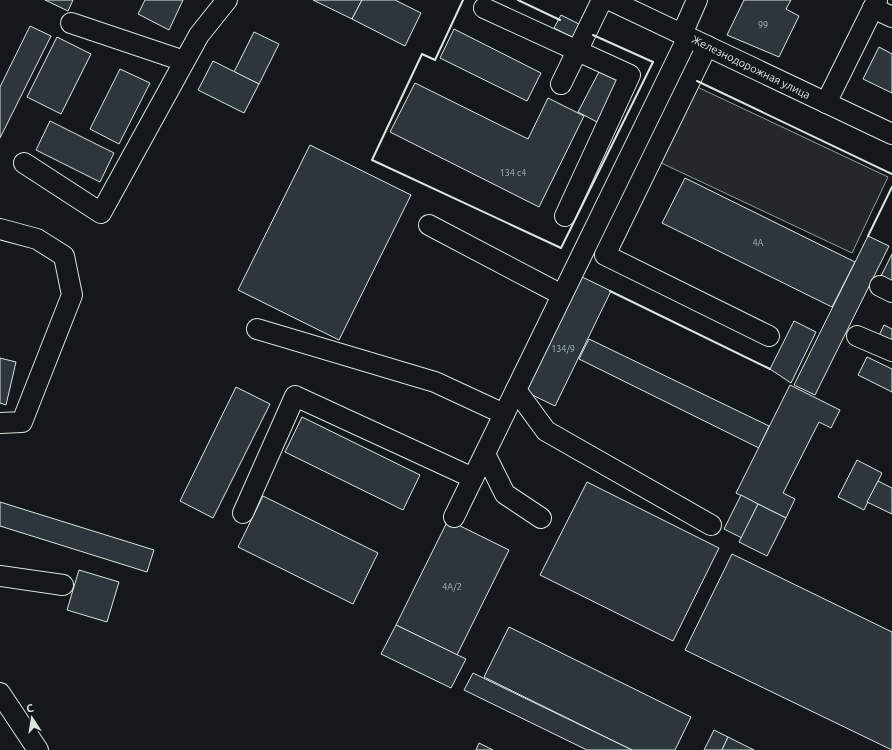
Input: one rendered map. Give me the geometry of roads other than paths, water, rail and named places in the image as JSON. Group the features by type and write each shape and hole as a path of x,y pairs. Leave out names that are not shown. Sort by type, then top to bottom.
{"street":[{"path":"24,163 101,213 199,35 227,0"},
{"path":"561,84 602,0"},
{"name":"Железнодорожная улица","path":"610,0 892,134"},
{"path":"454,516 562,295 685,35 698,0"},
{"path":"826,103 875,4 892,17"},
{"path":"484,8 630,75 565,216"},
{"path":"71,23 184,61"},
{"path":"707,46 605,255 768,336"},
{"path":"429,225 562,295"},
{"path":"0,229 37,239 64,256 72,295 22,422 0,423"},
{"path":"257,329 435,382 504,414"},
{"path":"857,336 892,351"},
{"path":"516,390 546,431 711,525"},
{"path":"243,513 295,396 473,478"},
{"path":"485,454 505,494 541,518"},
{"path":"0,576 64,585"},
{"path":"0,693 38,750"}]}
